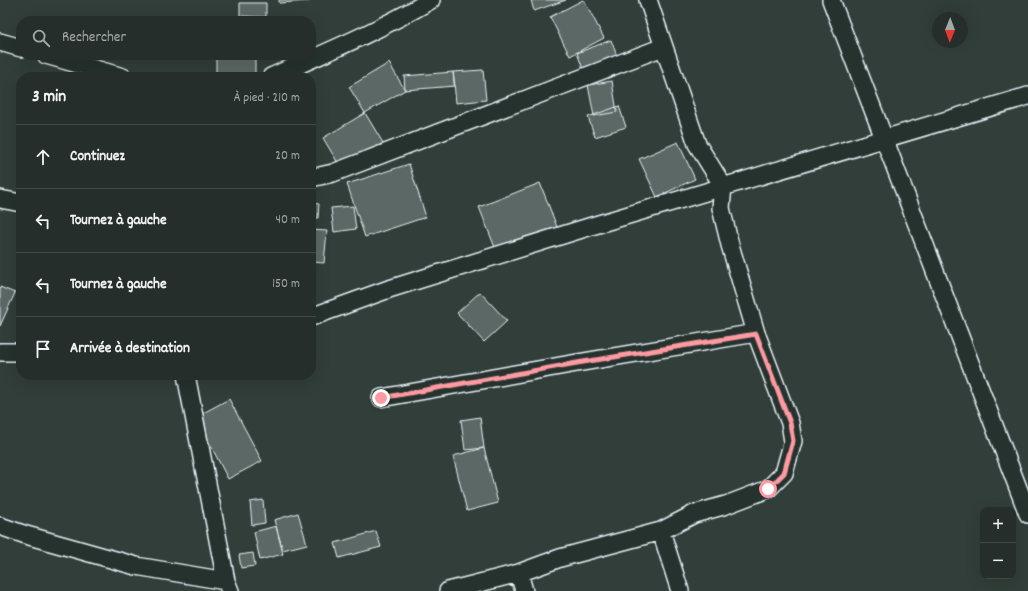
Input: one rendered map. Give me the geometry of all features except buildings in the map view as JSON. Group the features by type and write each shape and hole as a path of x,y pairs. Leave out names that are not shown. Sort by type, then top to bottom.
{"street":[{"path":"316,58 348,44 415,10 431,0"},
{"path":"448,591 519,573 560,558 661,531 694,514 726,505 768,489 784,473 793,441 790,423 756,334 730,246 721,208 723,186 697,144 648,0"},
{"path":"831,0 1028,514"},
{"path":"0,42 16,47"},
{"path":"316,177 333,173 663,47"},
{"path":"64,60 106,72"},
{"path":"283,72 311,60"},
{"path":"316,315 389,289 723,186 1028,96"},
{"path":"0,199 16,202"},
{"path":"381,398 577,363 756,334"},
{"path":"0,352 16,352"},
{"path":"0,526 26,535 136,566 228,586 187,380"},
{"path":"661,531 680,591"},
{"path":"519,573 524,591"}],"route":[{"path":"381,398 577,363 756,334 790,423 793,441 784,473 768,489"}]}
